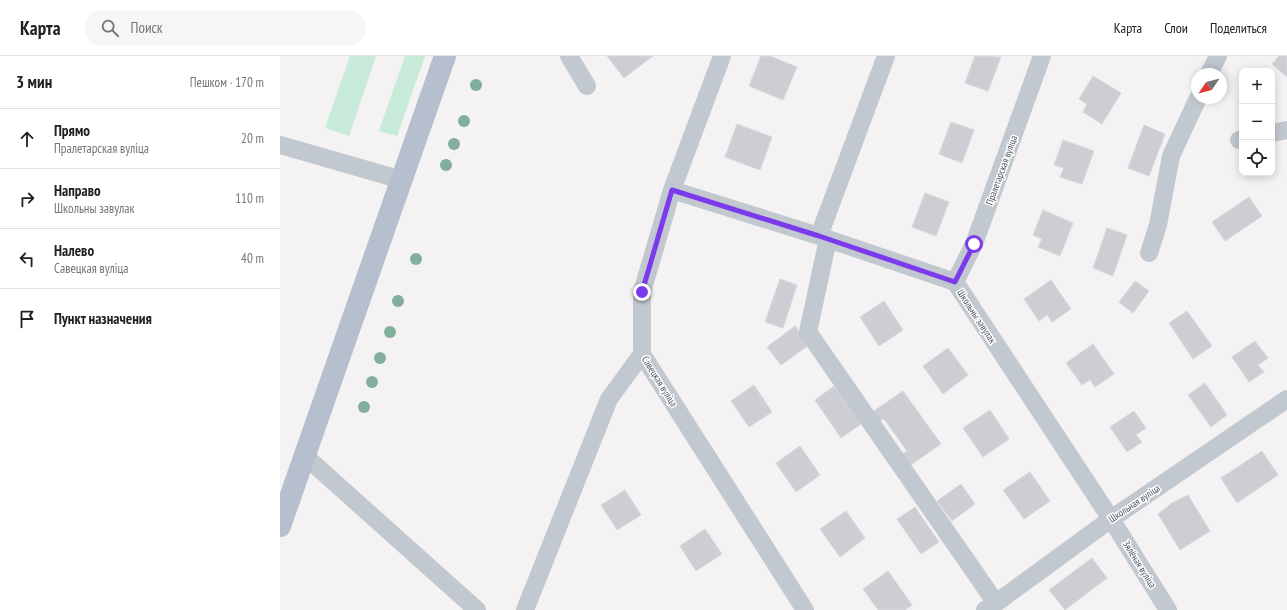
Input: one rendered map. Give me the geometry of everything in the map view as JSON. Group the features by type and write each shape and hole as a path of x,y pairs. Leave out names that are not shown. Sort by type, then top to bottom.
{"main road":[{"path":"280,526 445,56"}],"street":[{"path":"569,56 587,86"},
{"name":"Савецкая вуліца","path":"722,56 672,190 642,292 642,354 805,610"},
{"path":"886,56 823,237 808,332 991,607"},
{"name":"Пралетарская вуліца","path":"955,282 974,244 1042,56"},
{"path":"1212,68 1218,56"},
{"path":"1148,253 1158,225 1171,156 1195,104"},
{"path":"1275,132 1287,130"},
{"path":"280,145 402,180"},
{"name":"Школьны завулак","path":"672,190 823,237 955,282 1111,518"},
{"path":"525,610 609,399 642,354"},
{"name":"Школьная вуліца","path":"991,607 1111,518 1287,400"},
{"path":"305,456 477,610"},
{"name":"Зялёная вуліца","path":"1111,518 1168,610"}],"green space":[{"path":"350,56 376,56 349,136 325,128"},
{"path":"405,56 425,56 397,136 379,131"}],"building":[{"path":"607,56 653,56 624,78"},
{"path":"761,56 770,56 797,67 783,100 749,86"},
{"path":"975,56 1001,57 988,91 965,83"},
{"path":"1279,56 1287,56 1287,77 1272,64"},
{"path":"1093,76 1121,93 1102,124 1083,112 1087,104 1079,99"},
{"path":"951,122 974,130 962,163 939,154"},
{"path":"737,124 772,137 760,170 725,157"},
{"path":"1144,125 1165,134 1149,176 1128,168"},
{"path":"1063,140 1094,151 1082,184 1060,177 1064,168 1054,165"},
{"path":"925,193 949,202 936,236 912,227"},
{"path":"1249,197 1262,216 1225,241 1212,222"},
{"path":"1043,210 1073,223 1060,256 1038,247 1042,239 1033,235"},
{"path":"1107,228 1127,235 1113,276 1093,268"},
{"path":"780,279 797,285 783,328 765,322"},
{"path":"1051,280 1071,309 1052,322 1047,315 1039,321 1024,299"},
{"path":"1135,281 1149,291 1133,313 1119,302"},
{"path":"884,301 903,330 879,346 860,317"},
{"path":"1187,311 1212,346 1193,359 1169,323"},
{"path":"795,326 809,345 781,365 767,347"},
{"path":"1255,341 1268,358 1258,365 1264,372 1249,382 1232,357"},
{"path":"1093,344 1114,374 1095,387 1090,380 1082,385 1066,363"},
{"path":"948,348 968,375 943,394 923,366"},
{"path":"1205,383 1227,415 1211,427 1188,395"},
{"path":"754,385 772,412 749,427 731,401"},
{"path":"834,386 861,424 841,438 815,400"},
{"path":"903,391 941,444 909,466 901,455 907,451 884,419 878,422 871,413"},
{"path":"990,410 1009,439 983,457 963,428"},
{"path":"1134,411 1146,428 1136,435 1142,442 1127,452 1110,427"},
{"path":"800,446 820,475 796,492 776,463"},
{"path":"1262,451 1278,475 1237,503 1221,478"},
{"path":"1030,472 1050,501 1024,519 1003,490"},
{"path":"961,484 975,504 952,521 937,501"},
{"path":"625,490 641,515 617,530 601,505"},
{"path":"1188,495 1210,531 1180,550 1158,514 1172,503"},
{"path":"915,507 939,542 921,554 897,519"},
{"path":"846,511 865,538 840,557 820,529"},
{"path":"705,529 722,554 696,571 680,546"},
{"path":"1092,558 1107,578 1065,610 1049,590"},
{"path":"888,571 912,605 905,610 878,610 863,589"}],"route":[{"path":"642,292 672,190 819,236 955,282 974,244"}]}
